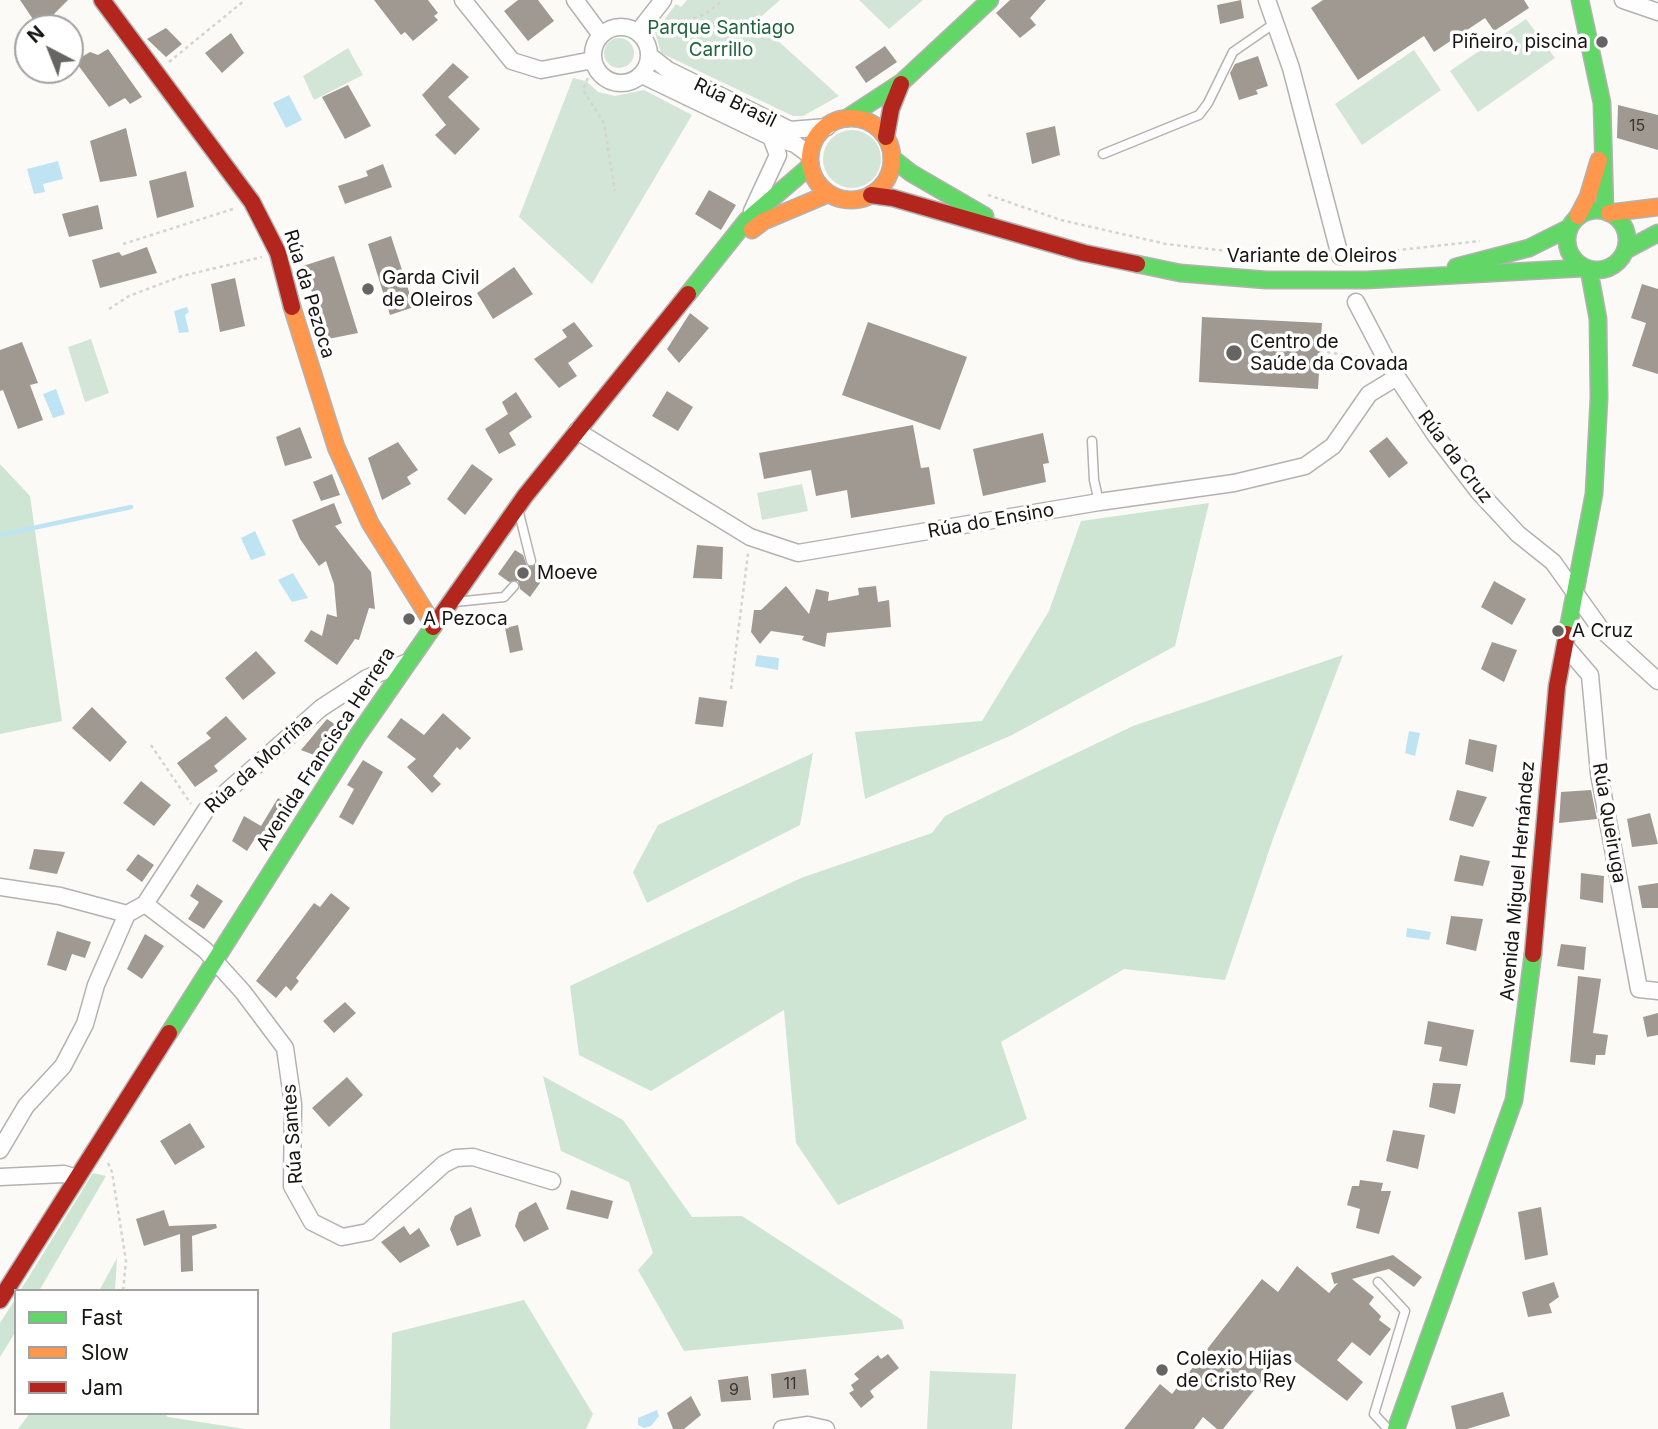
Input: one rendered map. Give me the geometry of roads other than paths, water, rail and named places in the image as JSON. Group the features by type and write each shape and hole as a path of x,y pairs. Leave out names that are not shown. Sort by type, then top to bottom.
{"street":[{"name":"Rúa da Pezoca","path":"102,0 253,202 278,253 299,334 336,447 370,523 433,624"},
{"path":"463,0 512,61 541,70 594,63"},
{"path":"575,0 601,35"},
{"path":"638,32 663,0"},
{"path":"902,82 891,109 886,137 892,158 887,180 871,195 849,200 828,194 820,186 810,161 813,144 827,127 847,118 902,82 990,0"},
{"path":"1266,0 1291,68 1340,256"},
{"path":"1580,0 1602,103 1607,212"},
{"path":"1623,0 1658,12"},
{"path":"615,27 638,32 645,39 650,56 642,75 625,84 607,80 594,63 594,46 601,35 615,27"},
{"name":"Rúa Brasil","path":"650,56 668,69 790,130 827,127"},
{"name":"Rúa Brasil","path":"642,75 771,137 795,144 810,161"},
{"path":"847,118 869,122 886,137"},
{"name":"Avenida Francisca Herrera","path":"747,220 778,155 771,137"},
{"path":"1598,319 1586,269 1568,251 1574,222 1592,188 1604,141"},
{"name":"Variante de Oleiros","path":"892,158 911,173 1008,230"},
{"name":"Avenida Francisca Herrera","path":"0,1300 433,624 517,507 724,248 747,220 810,161"},
{"name":"Avenida Francisca Herrera","path":"724,248 764,221 828,194"},
{"name":"Variante de Oleiros","path":"871,195 893,198 1084,253 1180,272 1266,280 1413,277"},
{"path":"1413,277 1529,248 1595,210 1607,212 1658,207"},
{"path":"1607,212 1623,224 1626,250"},
{"path":"1598,319 1613,266 1626,250 1658,233"},
{"path":"1413,277 1492,275 1613,266"},
{"name":"Rúa da Cruz","path":"1356,302 1393,371 1478,491 1518,534 1553,562 1600,628 1658,681"},
{"name":"Avenida Miguel Hernández","path":"1395,1429 1514,1100 1536,932 1557,686 1594,494 1600,398 1598,319"},
{"name":"Rúa do Ensino","path":"576,432 750,537 798,553 1099,502 1234,483 1306,466 1332,446 1369,394 1393,371"},
{"name":"Rúa Queiruga","path":"1565,646 1590,675 1599,773 1639,989 1658,991"},
{"name":"Rúa da Morriña","path":"127,914 145,904 201,818 321,708 368,678 408,662"},
{"path":"0,887 60,896 127,914 96,985 85,1024 63,1066 26,1106 0,1150"},
{"path":"145,904 215,961"},
{"name":"Rúa Santes","path":"215,961 285,1048 293,1104 292,1186 312,1222 342,1237 368,1232 443,1164 456,1158 473,1157 552,1181"},
{"path":"0,1177 64,1174 77,1178"},
{"path":"782,1429 808,1425 826,1429"}],"lane":[{"path":"1103,154 1199,114 1208,103 1233,52 1275,23"},
{"path":"1092,441 1094,480 1099,502"},
{"path":"517,507 531,561"},
{"path":"448,603 504,597 514,586"},
{"path":"1378,1282 1405,1311 1374,1414 1388,1429"}],"water":[{"path":"289,95 302,120 286,128 273,103"},
{"path":"58,161 63,179 43,184 45,192 34,194 27,169"},
{"path":"187,307 189,312 185,315 189,332 179,333 174,311"},
{"path":"56,389 65,414 53,418 43,394"},
{"path":"255,531 266,555 251,560 241,538"},
{"path":"293,573 308,598 292,602 278,580"},
{"path":"757,655 779,658 778,670 755,666"},
{"path":"1409,731 1420,733 1415,756 1405,753"},
{"path":"1407,928 1431,932 1429,940 1406,937"},
{"path":"657,1410 659,1416 651,1426 644,1428 638,1425 638,1418"}],"waterway":[{"path":"0,535 131,507"}],"place":[{"name":"Piñeiro, piscina","path":"1602,42"},
{"name":"Garda Civil de Oleiros","path":"368,289"},
{"name":"Centro de Saúde da Covada","path":"1234,353"},
{"name":"Moeve","path":"523,573"},
{"name":"A Pezoca","path":"409,619"},
{"name":"A Cruz","path":"1558,631"},
{"name":"Colexio Hijas de Cristo Rey","path":"1162,1370"}],"park label":[{"name":"Parque Santiago Carrillo","path":"721,39"}]}
